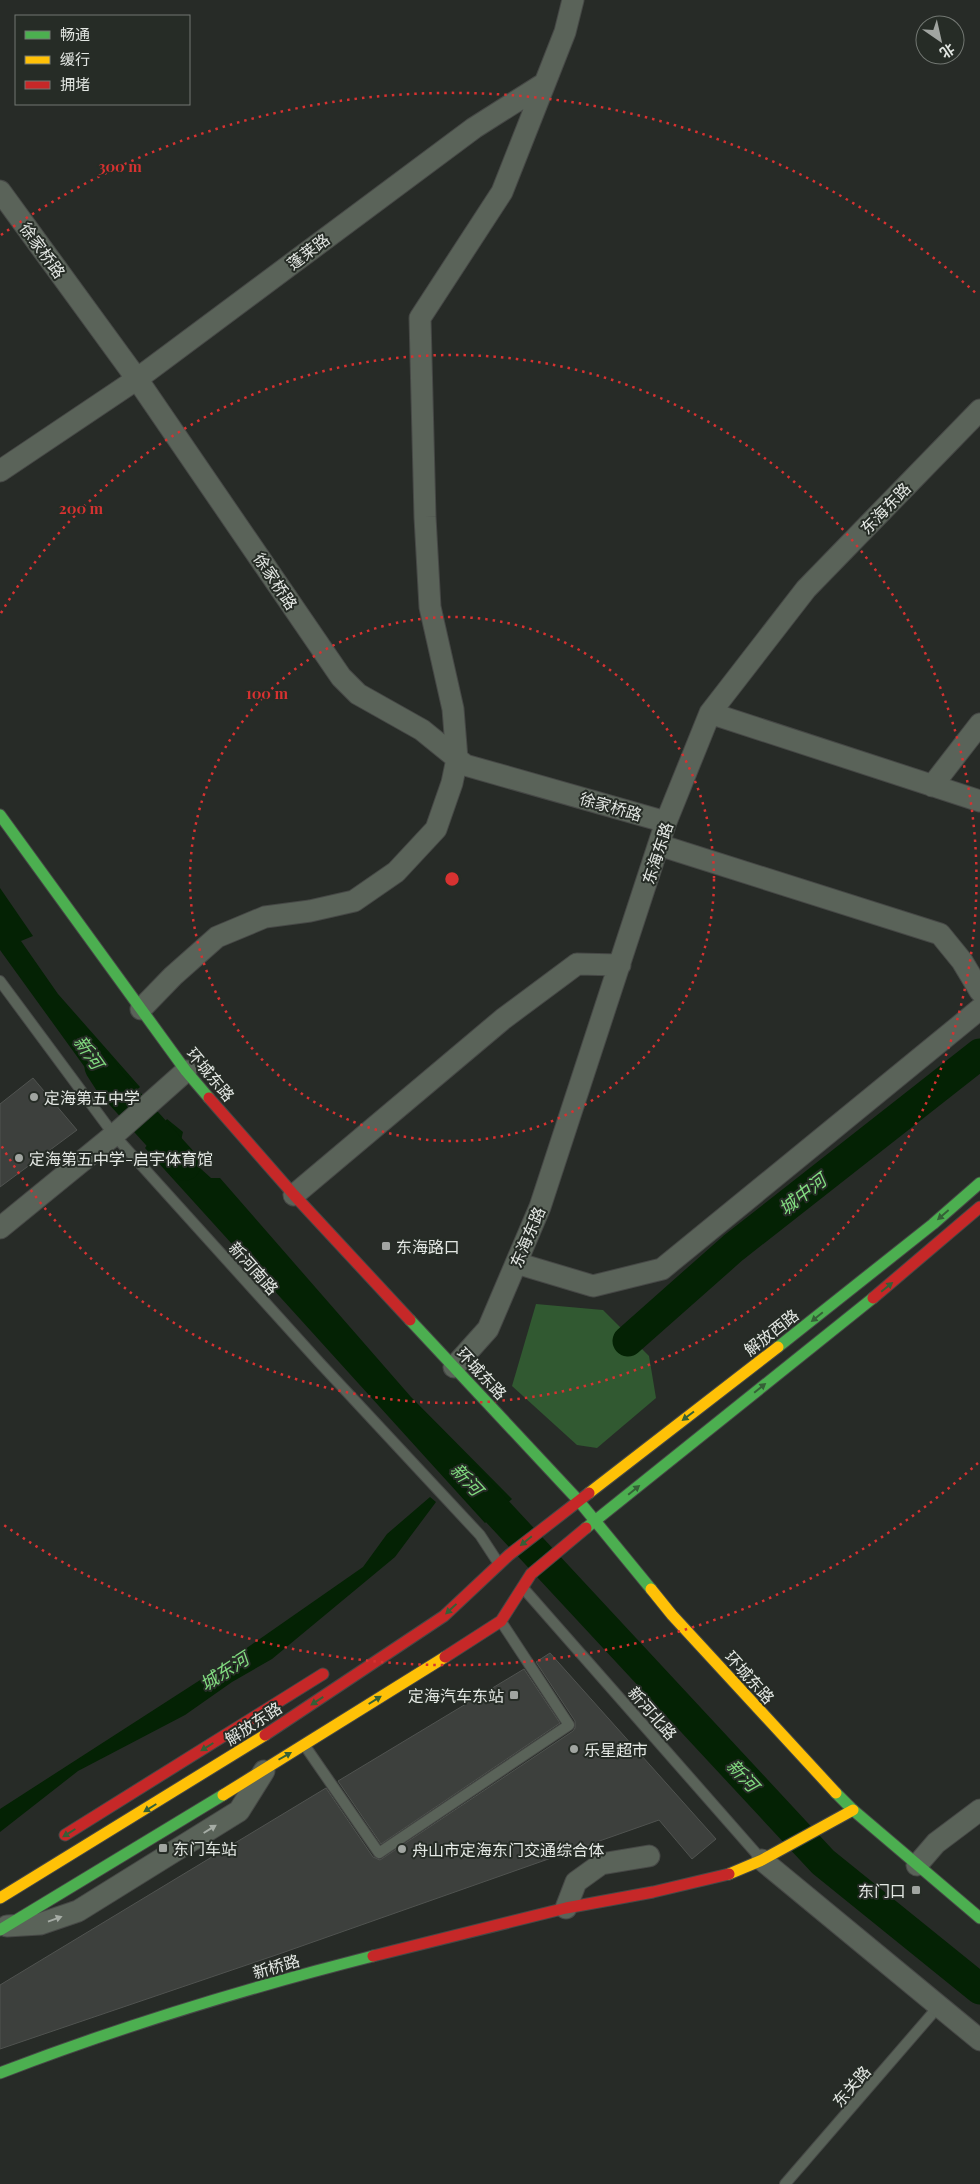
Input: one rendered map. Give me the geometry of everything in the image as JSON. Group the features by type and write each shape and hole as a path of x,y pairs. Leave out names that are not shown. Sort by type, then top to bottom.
{"street":[{"path":"141,1009 173,976 217,937 265,917 310,911 354,901 396,872 436,829 452,783 457,758 453,709 430,607 424,507 420,318 502,192 565,32 573,0"},
{"name":"蓬莱路","path":"0,470 137,379 474,128 545,83"},
{"name":"徐家桥路","path":"0,191 137,379 341,677 358,694 422,730 465,765 666,822"},
{"name":"东海东路","path":"454,1368 488,1329 540,1207 666,822 710,713 806,589 980,410"},
{"path":"710,713 980,801"},
{"path":"932,786 980,724"},
{"name":"环城东路","path":"0,814 186,1071 294,1195 578,1500 672,1615 853,1810 980,1918"},
{"path":"659,845 940,934 962,961 980,991"},
{"path":"294,1195 503,1019 577,964 620,965"},
{"path":"516,1263 593,1286 662,1269 980,1009"},
{"path":"0,1228 114,1135 186,1071"},
{"name":"解放西路","path":"544,1527 795,1334 933,1224 980,1183"},
{"path":"4,1928 40,1924 78,1910 95,1900 239,1811 258,1756 305,1745 501,1621 531,1574 595,1520 894,1281 980,1207"},
{"name":"解放东路","path":"0,1898 96,1838 144,1812 258,1756 444,1616 508,1555 544,1527"},
{"path":"445,1598 499,1564"},
{"path":"56,1841 333,1668"},
{"name":"新桥路","path":"0,2073 76,2044 207,2002 330,1967 566,1908 653,1892 734,1873 762,1860 853,1810"},
{"path":"917,1865 936,1843 980,1810"},
{"path":"566,1908 576,1882 601,1864 649,1856"},
{"path":"762,1860 980,2040"}],"lane":[{"name":"新河南路","path":"0,981 114,1135 318,1362 480,1535 499,1564"},
{"name":"新河北路","path":"522,1586 762,1860"},
{"path":"305,1745 379,1852 569,1724 501,1621"},
{"name":"东关路","path":"785,2184 938,2007"}],"shaded area":[{"path":"536,1304 603,1310 649,1356 656,1398 597,1448 577,1445 512,1386"}],"water":[{"name":"新河","path":"0,888 33,936 21,941 58,994 140,1087 115,1109 0,950"},
{"name":"新河","path":"167,1119 183,1132 179,1149 211,1178 220,1178 411,1397 512,1499 485,1523 145,1148"},
{"name":"城东河","path":"430,1497 436,1502 395,1557 272,1659 232,1682 185,1715 78,1771 0,1832 0,1809 211,1673 363,1567 387,1534"}],"building":[{"name":"定海第五中学-启宇体育馆","path":"33,1078 77,1130 0,1187 0,1104"},
{"name":"舟山市定海东门交通综合体","path":"550,1653 716,1839 692,1859 659,1820 279,1954 0,2049 0,1985 326,1788 373,1857 380,1860 573,1731 575,1721 536,1662"},
{"path":"524,1669 560,1723 381,1844 338,1781"}],"waterway":[{"name":"城中河","path":"628,1341 733,1248 980,1054"},
{"name":"新河","path":"100,1067 109,1081 185,1165"},
{"name":"新河","path":"468,1480 823,1862 980,1989"}],"traffic: fast":[{"path":"0,815 186,1071 209,1098"},
{"path":"778,1347 933,1224 980,1183"},
{"path":"586,1528 873,1298"},
{"path":"410,1320 578,1500 651,1589"},
{"path":"836,1793 853,1810 980,1918"},
{"path":"0,1930 223,1795"},
{"path":"0,2073 92,2039 185,2009 373,1956"}],"traffic: slow":[{"path":"589,1493 778,1347"},
{"path":"651,1589 672,1615 836,1793"},
{"path":"223,1795 445,1657"},
{"path":"0,1898 265,1735"},
{"path":"729,1874 762,1860 853,1810"}],"traffic: jam":[{"path":"209,1098 294,1195 410,1320"},
{"path":"873,1298 980,1207"},
{"path":"265,1735 444,1616 509,1555 589,1493"},
{"path":"445,1657 501,1621 531,1574 586,1528"},
{"path":"65,1835 323,1674"},
{"path":"373,1956 566,1908 653,1892 729,1874"}],"place":[{"name":"定海第五中学","path":"34,1097"},
{"name":"定海第五中学-启宇体育馆","path":"19,1158"},
{"name":"东海路口","path":"386,1246"},
{"name":"定海汽车东站","path":"514,1695"},
{"name":"乐星超市","path":"574,1749"},
{"name":"东门车站","path":"163,1848"},
{"name":"舟山市定海东门交通综合体","path":"402,1849"},
{"name":"东门口","path":"916,1890"}]}
